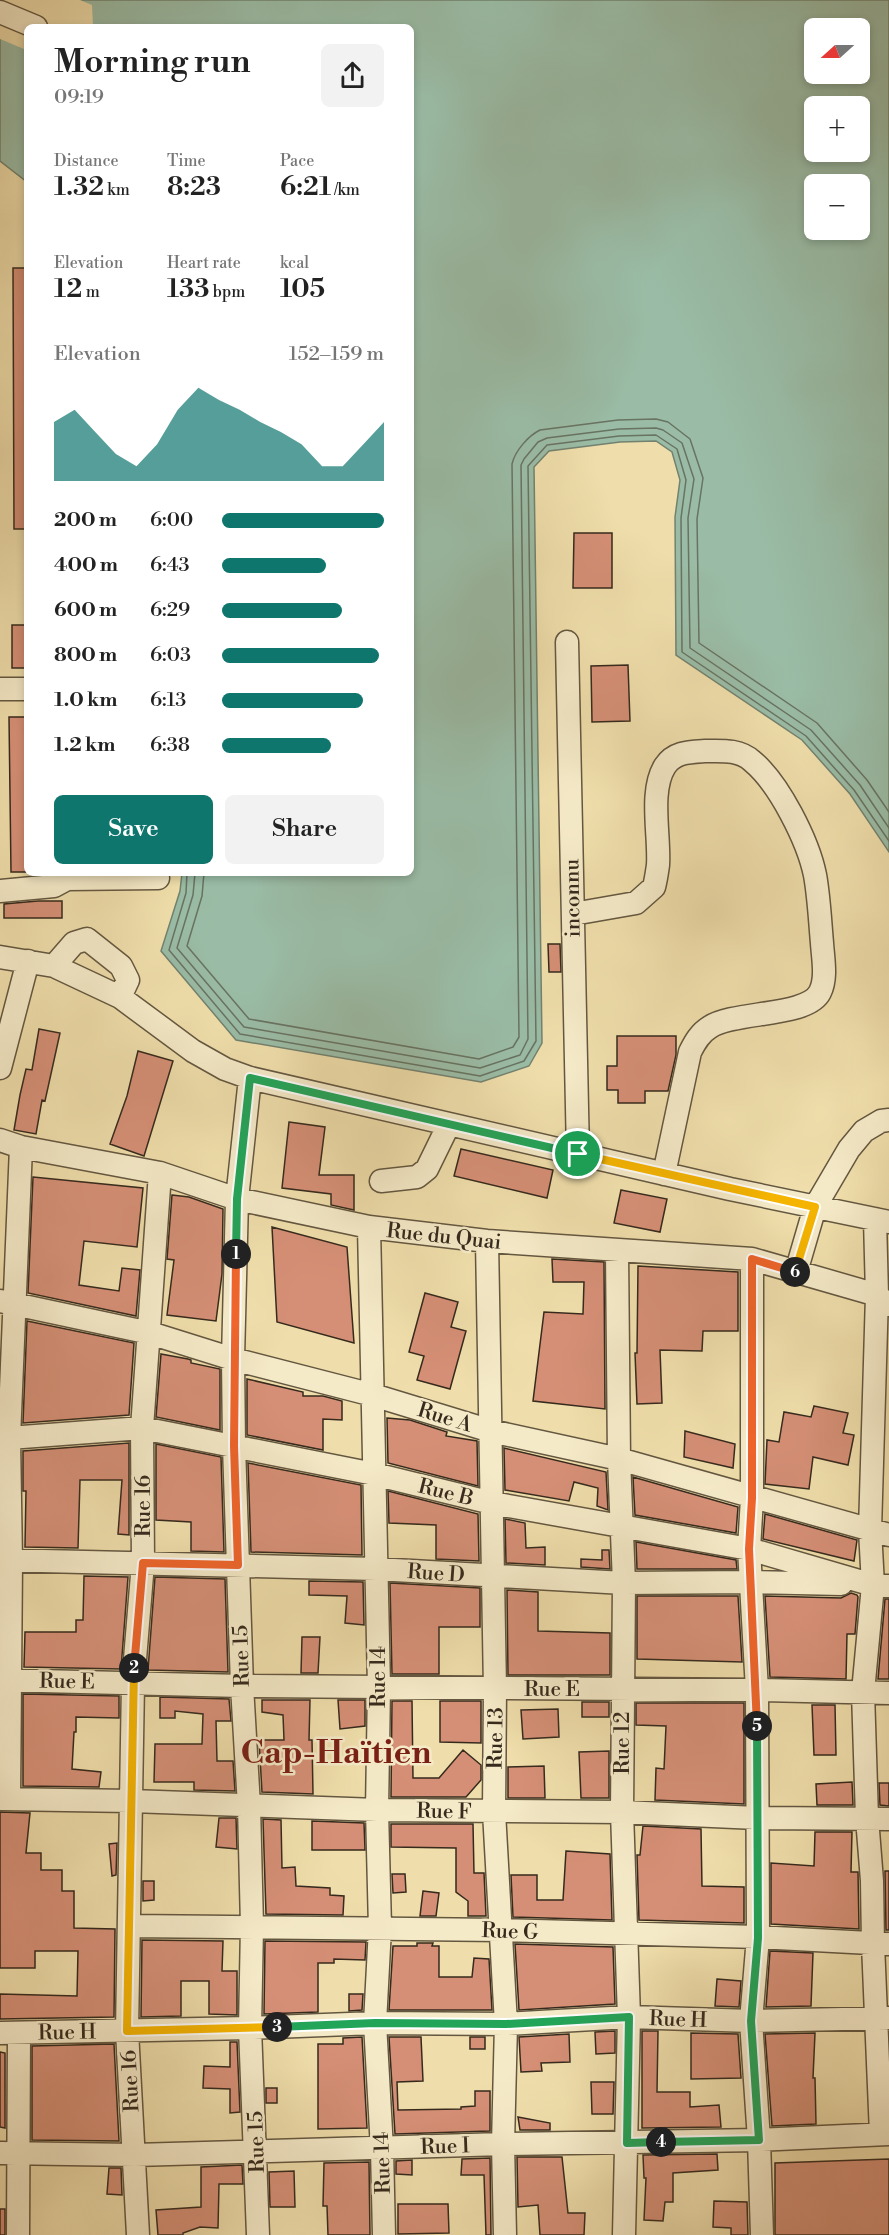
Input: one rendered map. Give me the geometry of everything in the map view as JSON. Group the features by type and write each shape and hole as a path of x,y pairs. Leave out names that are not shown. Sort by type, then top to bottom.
{"street":[{"path":"0,12 29,24"},
{"name":"inconnu","path":"567,642 578,1154"},
{"path":"0,689 24,689"},
{"path":"573,914 636,903 654,887 658,866 657,786 664,767 673,757 686,752 730,751 742,754 752,760 767,777 793,813 815,873 824,973 820,991 814,1001 800,1007 732,1019 711,1026 699,1036 690,1052 664,1174"},
{"path":"0,891 54,886 67,876 158,882"},
{"path":"54,966 74,943 87,939 125,970 128,980 120,997"},
{"path":"0,957 54,966 120,997 193,1051 225,1069 250,1078 664,1174 882,1220 881,1586 862,1692 878,1818 872,1881 881,1944 885,2134"},
{"path":"0,1068 28,961"},
{"name":"Rue 15","path":"250,1078 237,1199 233,1359 242,1686 249,1806 252,1926 250,2028 258,2235"},
{"path":"796,1272 815,1207 849,1149 864,1131 881,1121 889,1120"},
{"path":"381,1181 417,1178 427,1169 449,1124"},
{"path":"5,1799 4,1437 10,1144"},
{"name":"Rue du Quai","path":"10,1144 160,1173 237,1199 369,1227 487,1241 752,1259 883,1300"},
{"name":"Rue 16","path":"138,2235 127,2031 133,1683 143,1563 142,1428 160,1173"},
{"name":"Rue 14","path":"369,1227 380,1928 375,2023 384,2235"},
{"name":"Rue 13","path":"487,1241 495,1689 494,1812 506,2024 503,2144 505,2235"},
{"name":"Rue 12","path":"617,1251 619,1459 624,1583 622,1812 629,2017 624,2235"},
{"path":"752,1259 752,1498 749,1549 757,1690 758,1938 751,2021 759,2140 762,2235"},
{"name":"Rue A","path":"7,1303 150,1333 233,1359 373,1395 490,1431 619,1459 880,1532"},
{"name":"Rue B","path":"4,1437 142,1428 374,1474 492,1503 749,1549 881,1586"},
{"name":"Rue D","path":"6,1560 376,1569 624,1583 750,1582 881,1586"},
{"name":"Rue E","path":"5,1680 242,1686 889,1693"},
{"name":"Rue F","path":"5,1799 377,1810 622,1812 757,1818 878,1818"},
{"name":"Rue G","path":"130,1926 500,1930 881,1944"},
{"name":"Rue H","path":"10,2033 375,2023 506,2024 629,2017 751,2021 883,2018"},
{"path":"10,2033 9,2153 18,2235"},
{"name":"Rue I","path":"9,2153 135,2155 503,2144 759,2140 885,2134"}],"water":[{"path":"0,0 889,0 889,852 850,794 802,740 676,655 675,517 680,480 672,452 656,441 620,442 549,451 534,467 542,1043 529,1066 481,1082 236,1040 161,951 180,891 182,876 414,876 414,24 24,24 24,180 0,161"}],"pier":[{"path":"0,0 80,0 92,5 93,24 24,24 24,49 0,39"}],"building":[{"path":"13,268 24,268 24,529 14,529"},
{"path":"574,533 612,533 612,588 573,588"},
{"path":"12,625 24,625 24,668 12,668"},
{"path":"628,665 630,721 592,722 591,666"},
{"path":"9,717 24,717 24,872 11,872"},
{"path":"62,901 62,918 4,918 4,904"},
{"path":"548,944 560,944 561,972 549,972"},
{"path":"39,1029 60,1033 45,1101 42,1100 36,1134 14,1130 26,1069 32,1070"},
{"path":"617,1036 676,1036 676,1055 668,1091 645,1091 645,1103 618,1103 618,1090 607,1090 607,1066 617,1066"},
{"path":"138,1051 173,1061 144,1156 110,1144 127,1096"},
{"path":"289,1122 325,1127 319,1175 354,1175 354,1210 331,1205 331,1194 282,1188"},
{"path":"461,1149 553,1170 547,1198 454,1176"},
{"path":"33,1177 143,1188 137,1247 84,1241 79,1285 119,1291 122,1268 140,1270 136,1316 28,1293"},
{"path":"621,1190 667,1199 660,1232 614,1223"},
{"path":"172,1195 189,1197 223,1209 222,1274 216,1321 167,1315 174,1260 167,1259"},
{"path":"272,1227 347,1247 354,1343 277,1322"},
{"path":"552,1259 604,1262 605,1409 533,1401 544,1312 583,1314 584,1282 553,1282"},
{"path":"638,1266 738,1272 738,1331 703,1331 702,1351 660,1350 662,1403 637,1404 635,1353 637,1353"},
{"path":"425,1293 458,1302 451,1327 466,1331 450,1389 417,1380 424,1356 409,1352"},
{"path":"27,1321 134,1343 129,1415 23,1423"},
{"path":"161,1354 188,1359 191,1363 220,1369 220,1430 156,1417"},
{"path":"247,1379 303,1392 303,1396 323,1396 342,1401 342,1420 323,1419 323,1450 247,1435"},
{"path":"814,1406 848,1413 843,1433 854,1435 848,1465 813,1457 809,1489 765,1484 767,1440 779,1442 784,1412 811,1417"},
{"path":"387,1418 410,1420 447,1432 446,1436 477,1441 478,1486 388,1463"},
{"path":"685,1431 735,1444 733,1468 684,1457"},
{"path":"129,1443 129,1535 118,1534 122,1480 80,1480 78,1548 25,1547 26,1491 23,1491 23,1451"},
{"path":"156,1444 221,1457 224,1552 191,1551 191,1522 156,1520"},
{"path":"504,1448 606,1472 608,1510 597,1506 598,1488 574,1482 569,1501 505,1490"},
{"path":"248,1463 361,1485 362,1555 251,1552"},
{"path":"633,1477 738,1507 736,1533 635,1515"},
{"path":"388,1491 478,1514 479,1561 436,1559 436,1525 389,1523"},
{"path":"765,1514 857,1540 854,1561 763,1539"},
{"path":"505,1519 525,1523 526,1548 545,1547 545,1565 506,1563"},
{"path":"636,1542 736,1560 737,1569 637,1569"},
{"path":"602,1550 609,1550 610,1569 581,1567 581,1559 602,1560"},
{"path":"84,1576 128,1577 121,1669 24,1667 25,1632 76,1632 76,1620 83,1620"},
{"path":"155,1577 225,1579 228,1672 148,1670"},
{"path":"309,1581 363,1582 364,1625 345,1623 347,1596 309,1595"},
{"path":"390,1583 480,1588 480,1627 439,1627 439,1674 392,1674"},
{"path":"507,1590 538,1592 538,1631 610,1633 610,1675 508,1675"},
{"path":"851,1593 858,1597 855,1634 847,1634 846,1679 770,1677 765,1596 841,1598"},
{"path":"637,1596 738,1596 742,1662 637,1659"},
{"path":"885,1599 889,1599 889,1679 878,1679"},
{"path":"302,1637 320,1637 318,1673 301,1673"},
{"path":"23,1694 119,1696 119,1718 76,1717 72,1769 101,1772 99,1787 23,1786"},
{"path":"160,1697 229,1699 231,1721 216,1721 217,1761 233,1761 235,1791 194,1790 194,1782 154,1782 155,1744 202,1744 203,1714 175,1711 175,1718 160,1718"},
{"path":"262,1700 310,1700 309,1740 312,1740 313,1794 262,1792 259,1740 284,1740 283,1715 262,1712"},
{"path":"338,1700 365,1700 365,1726 340,1729"},
{"path":"392,1701 412,1701 413,1778 439,1778 463,1750 481,1765 481,1780 466,1797 391,1797"},
{"path":"440,1701 481,1701 481,1743 440,1742"},
{"path":"582,1702 609,1702 609,1717 582,1717"},
{"path":"636,1703 744,1703 744,1804 655,1800 656,1768 664,1769 666,1726 636,1725"},
{"path":"812,1705 835,1705 836,1755 814,1755"},
{"path":"558,1709 559,1737 523,1739 521,1710"},
{"path":"609,1751 609,1798 581,1798 579,1752"},
{"path":"544,1766 545,1798 508,1798 508,1767"},
{"path":"852,1782 853,1805 817,1805 816,1784"},
{"path":"879,1783 889,1783 889,1806 880,1805"},
{"path":"0,1812 30,1813 26,1853 41,1853 41,1870 62,1870 62,1891 74,1891 74,1928 115,1929 114,2017 0,2019 0,1994 77,1996 78,1951 35,1951 35,1968 0,1968"},
{"path":"219,1818 236,1818 237,1849 216,1847"},
{"path":"263,1819 281,1820 282,1868 295,1867 296,1886 330,1888 330,1895 344,1896 343,1915 266,1914"},
{"path":"312,1821 364,1823 365,1850 312,1850"},
{"path":"391,1824 473,1824 474,1873 484,1873 486,1916 468,1916 468,1901 456,1892 456,1848 391,1847"},
{"path":"643,1826 701,1829 702,1886 744,1887 744,1923 639,1920 637,1855 640,1855"},
{"path":"815,1832 852,1832 851,1872 858,1872 859,1929 771,1924 771,1863 814,1866"},
{"path":"117,1843 116,1875 112,1876 109,1844"},
{"path":"566,1851 610,1854 612,1920 513,1917 511,1875 537,1875 537,1900 563,1900"},
{"path":"885,1871 889,1871 889,1930 886,1930"},
{"path":"392,1874 405,1874 406,1892 393,1893"},
{"path":"143,1881 154,1881 154,1900 143,1901"},
{"path":"423,1891 439,1893 436,1916 420,1916"},
{"path":"142,1940 223,1941 222,1971 237,1971 237,2015 209,2014 209,1981 181,1981 181,2016 141,2017"},
{"path":"265,1941 366,1942 365,1960 334,1959 334,1963 318,1963 318,2012 264,2014"},
{"path":"417,1943 433,1943 432,1946 439,1946 439,1977 472,1977 474,1958 489,1959 492,2010 389,2010 393,1946 417,1946"},
{"path":"515,1944 613,1947 615,2004 519,2010"},
{"path":"770,1951 813,1953 811,2006 766,2007"},
{"path":"717,1979 741,1981 739,2007 715,2006"},
{"path":"349,1994 363,1994 362,2010 349,2011"},
{"path":"615,2031 615,2053 596,2054 595,2032"},
{"path":"642,2031 658,2031 657,2092 690,2092 690,2107 719,2105 721,2127 642,2128"},
{"path":"691,2033 738,2034 741,2078 691,2079"},
{"path":"815,2033 813,2078 815,2078 816,2124 772,2126 765,2034"},
{"path":"569,2034 570,2062 541,2063 542,2071 521,2072 519,2037"},
{"path":"362,2037 367,2128 318,2129 318,2044 343,2044 343,2038"},
{"path":"389,2037 421,2037 423,2081 397,2082 398,2110 461,2109 461,2107 475,2106 475,2091 490,2091 490,2131 395,2134"},
{"path":"470,2037 485,2037 485,2049 470,2049"},
{"path":"230,2042 237,2042 240,2112 230,2113 230,2089 203,2088 204,2066 230,2067"},
{"path":"114,2044 119,2141 32,2140 32,2046"},
{"path":"0,2052 5,2053 5,2128 0,2127"},
{"path":"591,2082 614,2082 613,2114 592,2114"},
{"path":"266,2088 277,2088 277,2103 266,2103"},
{"path":"518,2117 550,2123 550,2130 520,2130"},
{"path":"717,2154 718,2170 673,2173 673,2202 665,2202 663,2221 644,2220 646,2178 644,2178 643,2155"},
{"path":"517,2157 562,2157 568,2213 585,2213 584,2235 540,2235 538,2205 518,2207"},
{"path":"490,2158 491,2235 486,2235 484,2175 461,2175 462,2159"},
{"path":"889,2159 889,2235 775,2235 775,2163"},
{"path":"412,2160 412,2175 396,2174 396,2161"},
{"path":"369,2162 370,2235 328,2235 327,2206 323,2206 324,2163"},
{"path":"242,2165 243,2184 219,2184 218,2228 200,2227 183,2233 183,2235 158,2235 156,2210 201,2207 201,2167"},
{"path":"109,2168 121,2168 122,2195 107,2194"},
{"path":"294,2171 295,2207 270,2207 269,2172"},
{"path":"714,2201 747,2202 748,2235 731,2235 731,2228 713,2227"},
{"path":"398,2204 448,2204 449,2233 398,2234"},
{"path":"0,2209 5,2209 5,2235 0,2235"}],"district":[{"name":"Cap-Haïtien","path":"336,1751"}],"route":[{"path":"250,1078 578,1154 815,1207 796,1272 752,1259 752,1498 749,1549 757,1690 758,1938 751,2021 759,2140 627,2143 629,2017 506,2024 375,2023 127,2031 133,1683 143,1563 238,1565 233,1359 237,1199 250,1078"}]}
